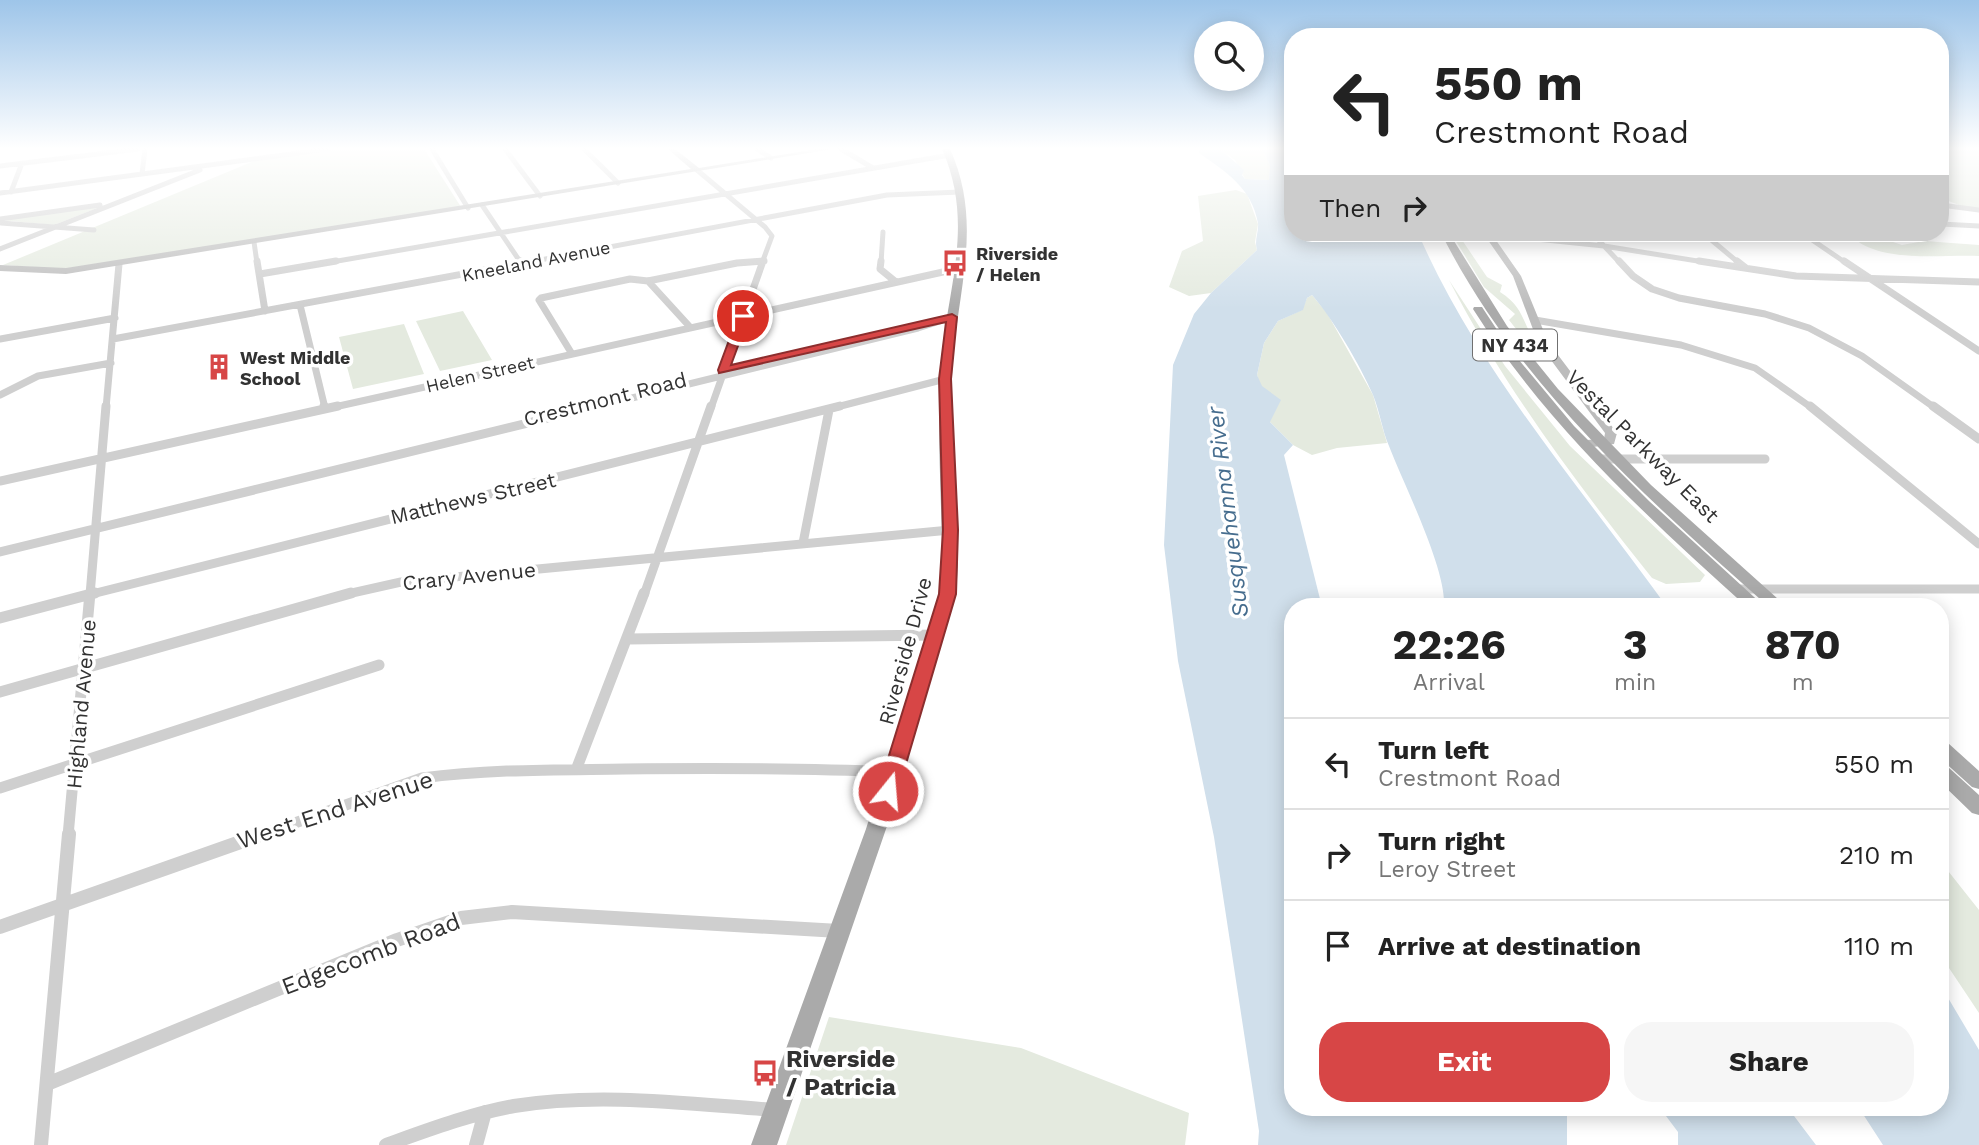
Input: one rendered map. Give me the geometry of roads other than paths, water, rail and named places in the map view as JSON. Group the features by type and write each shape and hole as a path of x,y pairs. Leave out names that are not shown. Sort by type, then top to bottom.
{"main road":[{"name":"Riverside Drive","path":"764,1145 894,772 948,594 950,530 945,379 961,268 960,202"},
{"name":"Vestal Parkway East","path":"1439,242 1507,354 1586,444 1618,459 1769,598"},
{"name":"Vestal Parkway East","path":"1451,242 1513,343 1601,451 1747,598"},
{"path":"1949,755 1979,782"},
{"path":"1949,779 1979,807"}],"street":[{"path":"0,221 115,202"},
{"path":"0,249 117,202"},
{"path":"465,202 468,208"},
{"path":"0,268 57,272 119,264 499,202"},
{"path":"260,274 677,202"},
{"path":"576,770 628,639 772,234 735,202"},
{"name":"Kneeland Avenue","path":"113,339 851,202"},
{"path":"482,205 522,264"},
{"path":"1949,206 1979,210"},
{"path":"0,221 94,230"},
{"path":"1949,224 1979,226"},
{"path":"883,232 880,269 896,282"},
{"path":"254,242 265,311"},
{"path":"1493,242 1517,276 1553,356 1609,428 1612,441 1601,451"},
{"path":"1568,242 1797,276 1979,282"},
{"path":"1600,242 1639,281 1658,292 1774,316 1809,328 1848,347 1979,439"},
{"path":"1714,242 1747,270"},
{"path":"1815,242 1979,351"},
{"path":"572,354 539,300 555,293 630,279 648,281 737,263 764,261"},
{"name":"Highland Avenue","path":"41,1145 119,264"},
{"name":"Helen Street","path":"0,481 961,268"},
{"path":"648,281 690,327"},
{"path":"300,304 325,409"},
{"name":"Crestmont Road","path":"0,546 97,525 952,317"},
{"path":"0,339 115,318"},
{"path":"1535,320 1688,346 1755,368 1790,390 1979,544"},
{"path":"0,395 9,387 30,380 111,363"},
{"name":"Matthews Street","path":"0,618 394,516 699,444 945,379"},
{"path":"803,543 829,410"},
{"path":"1618,459 1765,459"},
{"name":"Crestmont Road","path":"0,552 97,525"},
{"name":"Crary Avenue","path":"0,692 343,594 389,584 950,530"},
{"path":"1737,589 1979,589"},
{"path":"628,639 937,635"},
{"path":"0,788 379,665"},
{"name":"West End Avenue","path":"0,927 422,778 458,772 576,770 754,768 894,772"},
{"name":"Edgecomb Road","path":"47,1084 397,940 461,918 513,912 839,931"},
{"path":"386,1145 485,1112 528,1104 573,1100 775,1110"},
{"path":"476,1145 485,1112"}],"water":[{"name":"Susquehanna River","path":"1251,202 1284,202 1284,242 1422,242 1442,284 1500,380 1660,598 1443,598 1432,550 1387,440 1373,395 1354,357 1312,295 1307,298 1303,310 1278,321 1264,343 1257,375 1262,386 1281,400 1270,422 1293,445 1284,455 1320,598 1284,598 1284,1116 1567,1116 1567,1145 1258,1145 1259,1131 1214,837 1178,661 1164,545 1173,365 1194,314 1211,293 1257,250 1258,223"},
{"path":"1949,999 1979,1050 1979,1145 1883,1145 1864,1116 1949,1116"},
{"path":"1666,1116 1794,1116 1816,1145 1678,1145 1678,1132"}],"place":[{"name":"Riverside / Helen","path":"955,263"},
{"name":"West Middle School","path":"219,367"},
{"name":"Riverside / Patricia","path":"765,1073"}]}
